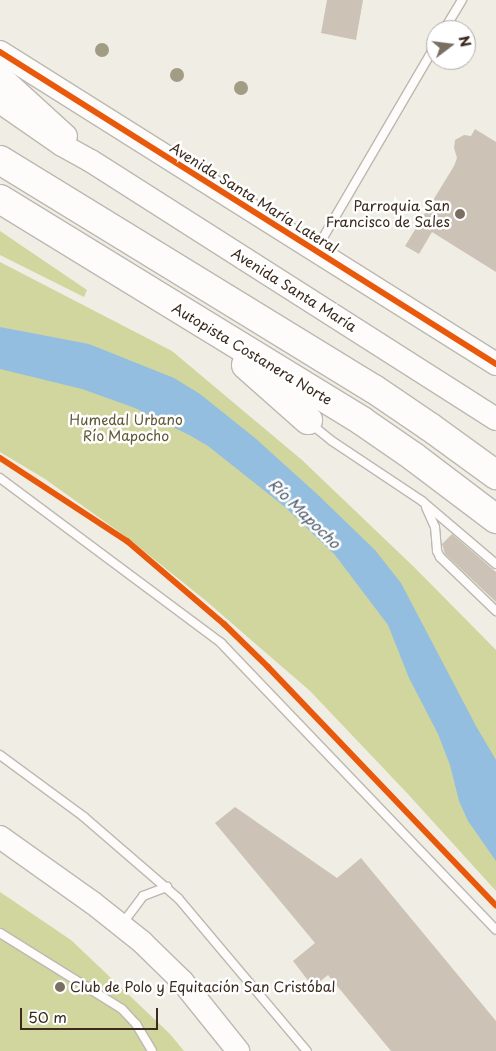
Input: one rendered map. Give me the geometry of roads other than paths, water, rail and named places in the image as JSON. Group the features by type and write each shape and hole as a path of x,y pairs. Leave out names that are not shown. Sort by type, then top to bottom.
{"highway":[{"path":"0,160 374,389 430,426 496,475"},
{"name":"Autopista Costanera Norte","path":"0,199 362,421 414,457 496,519"},
{"path":"206,325 308,420"}],"main road":[{"name":"Avenida Santa María Lateral","path":"0,52 315,252 496,364"},
{"name":"Avenida Santa María","path":"0,76 92,161"},
{"name":"Avenida Santa María","path":"0,102 34,127 92,161 496,419"},
{"path":"0,837 121,924 182,981 238,1051"}],"lane":[{"path":"450,20 462,0"},
{"path":"315,252 426,61"},
{"path":"308,420 332,441 422,501 496,564"},
{"path":"0,478 221,643 496,930"},
{"path":"422,501 435,527 436,551 440,557 496,611"},
{"path":"0,755 84,817 167,887 307,1051"},
{"path":"121,924 142,896 167,887"},
{"path":"0,934 122,1009 136,1024 152,1051"}],"water":[{"name":"Río Mapocho","path":"0,327 89,344 174,378 200,394 255,438 375,550 401,583 476,726 496,760 496,861 468,821 459,801 450,765 438,734 409,678 388,625 335,555 285,507 208,446 191,436 135,408 82,389 0,369"}],"place":[{"name":"Parroquia San Francisco de Sales","path":"460,214"},
{"name":"Club de Polo y Equitación San Cristóbal","path":"60,987"}],"park label":[{"name":"Humedal Urbano Río Mapocho","path":"126,428"}]}
